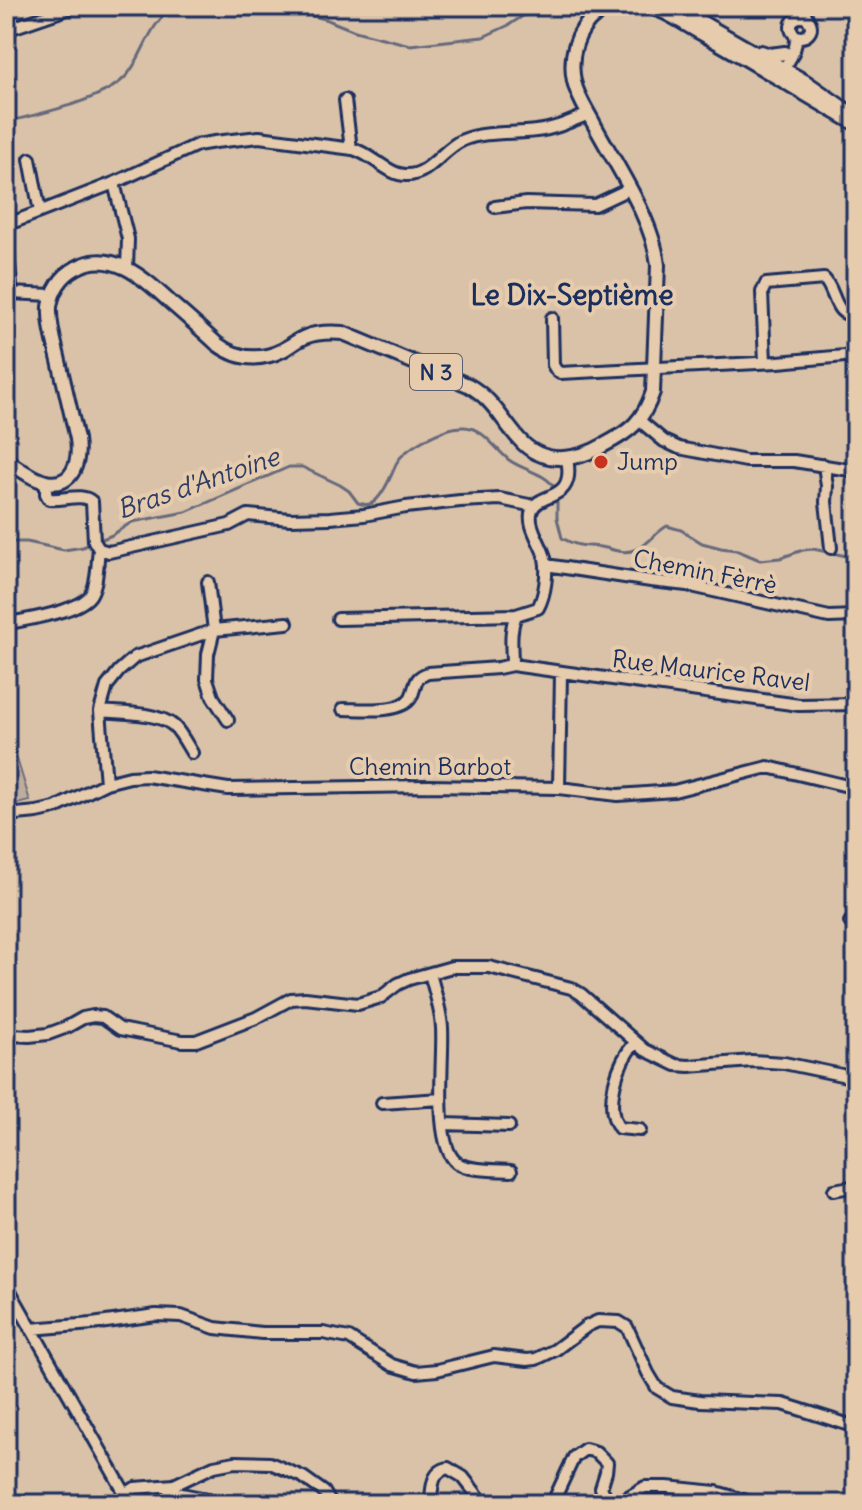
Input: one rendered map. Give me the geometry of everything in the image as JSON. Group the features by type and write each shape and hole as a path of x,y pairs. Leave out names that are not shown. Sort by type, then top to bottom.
{"main road":[{"path":"567,459 603,447 640,421 653,392 656,250 647,224 574,82 572,58 580,33 595,15 612,6"},
{"path":"645,6 743,51 788,55 806,82"},
{"path":"673,6 780,72 856,124"},
{"path":"780,72 806,82 856,116"},
{"name":"N 3","path":"52,295 71,270 102,261 127,268 148,282 227,351 240,356 254,358 270,355 305,337 324,332 343,333 468,385 490,401 520,440 531,449 547,457 567,459"},
{"path":"6,460 46,482 57,482 72,473 77,464 79,452 50,316 52,295"}],"street":[{"path":"6,30 76,6"},
{"path":"780,72 796,44 797,38 791,29 796,6"},
{"path":"796,6 811,24 806,36 797,38"},
{"path":"795,19 808,20"},
{"path":"345,100 351,149"},
{"path":"52,295 8,295 6,228 197,145 259,137 351,149 367,154 398,174 407,175 426,169 447,149 466,138 538,131 589,114"},
{"path":"30,159 40,212"},
{"path":"114,183 128,239 127,268"},
{"path":"495,207 526,203 595,205 629,189"},
{"path":"765,362 762,292 766,284 824,279 840,310 844,314 856,313"},
{"path":"552,318 553,365 560,373 856,355"},
{"path":"640,421 664,441 679,448 746,461 794,461 856,471"},
{"path":"338,619 516,615 538,608 542,601 546,565 531,521 531,511 564,486 569,478 567,459"},
{"path":"824,465 831,548"},
{"path":"6,624 85,602 94,585 99,549 94,541 92,502 87,497 49,499 46,482"},
{"path":"99,549 109,552 176,538 229,525 248,515 290,519 330,518 433,504 500,499 534,506"},
{"name":"Chemin Fèrrè","path":"546,565 687,585 829,617 856,616"},
{"path":"208,582 214,630 208,654 207,679 213,697 228,720"},
{"path":"512,665 512,628 516,615"},
{"path":"106,783 100,711 107,686 119,671 135,657 214,630 287,623"},
{"name":"Rue Maurice Ravel","path":"343,709 392,709 411,698 415,681 428,673 512,665 799,705 856,704"},
{"path":"559,788 561,673"},
{"path":"100,711 161,719 175,727 192,753"},
{"name":"Chemin Barbot","path":"6,815 55,808 106,783 147,776 228,789 559,788 618,795 674,791 768,767 856,788"},
{"path":"6,1038 12,1035 48,1034 93,1016 103,1017 120,1029 196,1041 243,1023 291,999 358,1004 373,1000 398,984 430,973 452,967 489,967 571,988 635,1043 653,1056 676,1065 752,1061 784,1063 856,1078"},
{"path":"430,973 442,1025 441,1099 449,1152 458,1164 465,1167 511,1171"},
{"path":"635,1043 626,1052 619,1069 613,1115 619,1128 640,1130"},
{"path":"382,1103 441,1099"},
{"path":"443,1124 509,1126"},
{"path":"834,1190 856,1186"},
{"path":"6,1284 131,1504"},
{"path":"31,1329 156,1315 181,1316 215,1328 262,1333 323,1333 349,1338 392,1365 416,1372 494,1356 536,1359 598,1321 619,1322 627,1327 657,1388 672,1397 783,1404 856,1427"},
{"path":"552,1504 574,1457 585,1449 596,1452 607,1463 601,1488 606,1497 618,1503 645,1487 656,1487 716,1492 757,1504"},
{"path":"111,1504 135,1488 167,1487 214,1466 235,1462 270,1463 303,1477 324,1492 331,1504"},
{"path":"6,1466 6,1482"},
{"path":"430,1504 434,1477 448,1468 463,1477 484,1504"},
{"path":"167,1487 176,1493 234,1504"}],"shaded area":[{"path":"13,746 30,801 7,806 6,748"}],"waterway":[{"path":"6,122 72,105 118,83 134,66 159,21 175,8 305,14 410,45 483,37 538,6"},
{"name":"Bras d'Antoine","path":"6,542 27,542 64,550 83,547 112,535 132,522 186,512 289,467 302,467 340,485 358,503 370,504 382,492 405,453 433,435 460,427 478,431 509,460 541,476 555,489"},
{"name":"Bras d'Antoine","path":"557,496 557,518 562,538 579,545 633,551 667,526 681,530 702,543 736,550 760,560 813,549 856,558"}],"place":[{"name":"Jump","path":"601,462"}],"district":[{"name":"Le Dix-Septième","path":"572,295"}]}
